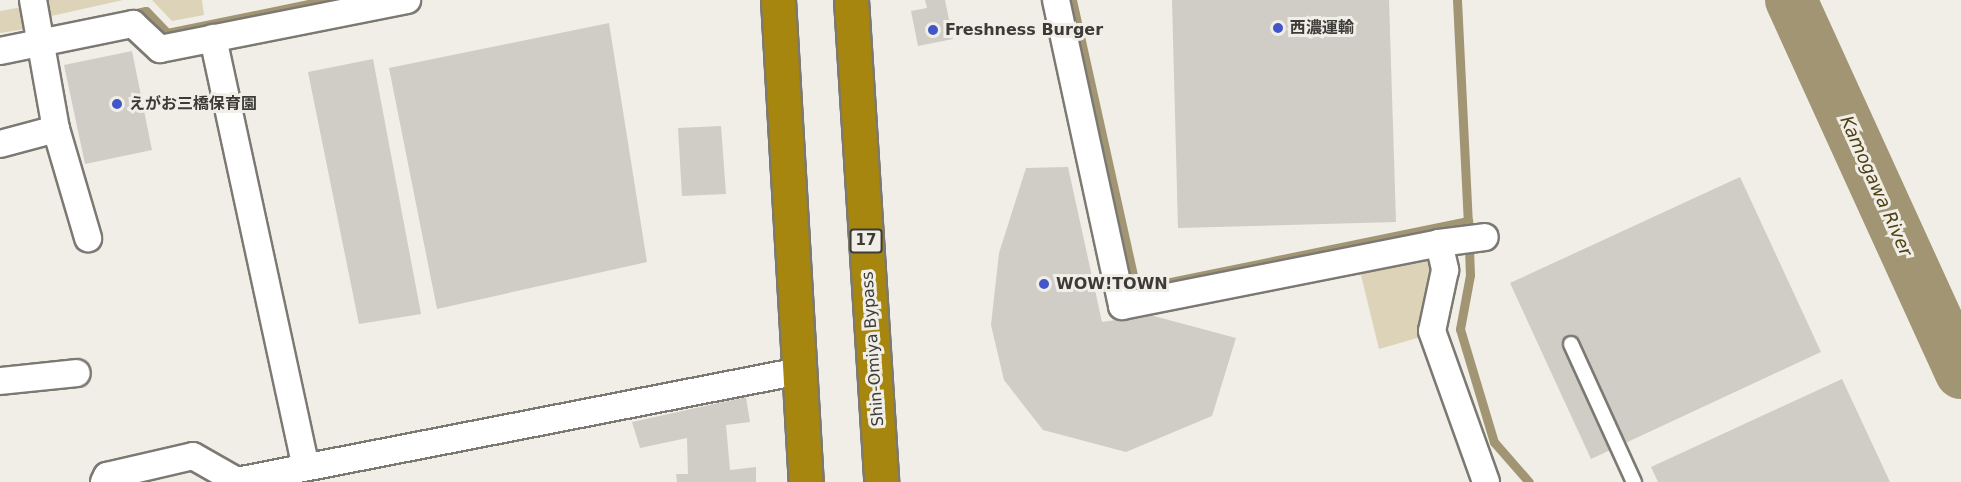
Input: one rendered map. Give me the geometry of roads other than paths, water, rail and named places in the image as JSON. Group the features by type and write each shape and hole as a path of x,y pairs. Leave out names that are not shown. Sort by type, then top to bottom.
{"highway":[{"path":"778,0 806,482"},
{"name":"Shin-Omiya Bypass","path":"851,0 881,482"}],"street":[{"path":"33,0 37,36 56,129 88,238"},
{"path":"0,51 37,36 133,24 159,49 407,0"},
{"path":"1056,0 1122,306 1439,243 1485,237"},
{"path":"213,38 306,467"},
{"path":"0,144 56,129"},
{"path":"1439,243 1445,270 1432,331 1486,482"},
{"path":"104,482 107,476 193,456 237,481 267,479 306,467 800,371"},
{"path":"0,381 77,373"}],"lane":[{"path":"1571,344 1634,482"}],"waterway":[{"path":"128,15 146,11 167,33 328,0"},
{"path":"1072,0 1134,279 1146,287 1468,221 1470,275 1460,329 1494,442 1529,482"},
{"path":"1457,0 1468,221"},
{"name":"Kamogawa River","path":"1791,0 1961,373"}],"place":[{"name":"西濃運輸","path":"1278,28"},
{"name":"Freshness Burger","path":"933,30"},
{"name":"えがお三橋保育園","path":"117,104"},
{"name":"WOW!TOWN","path":"1044,284"}]}
